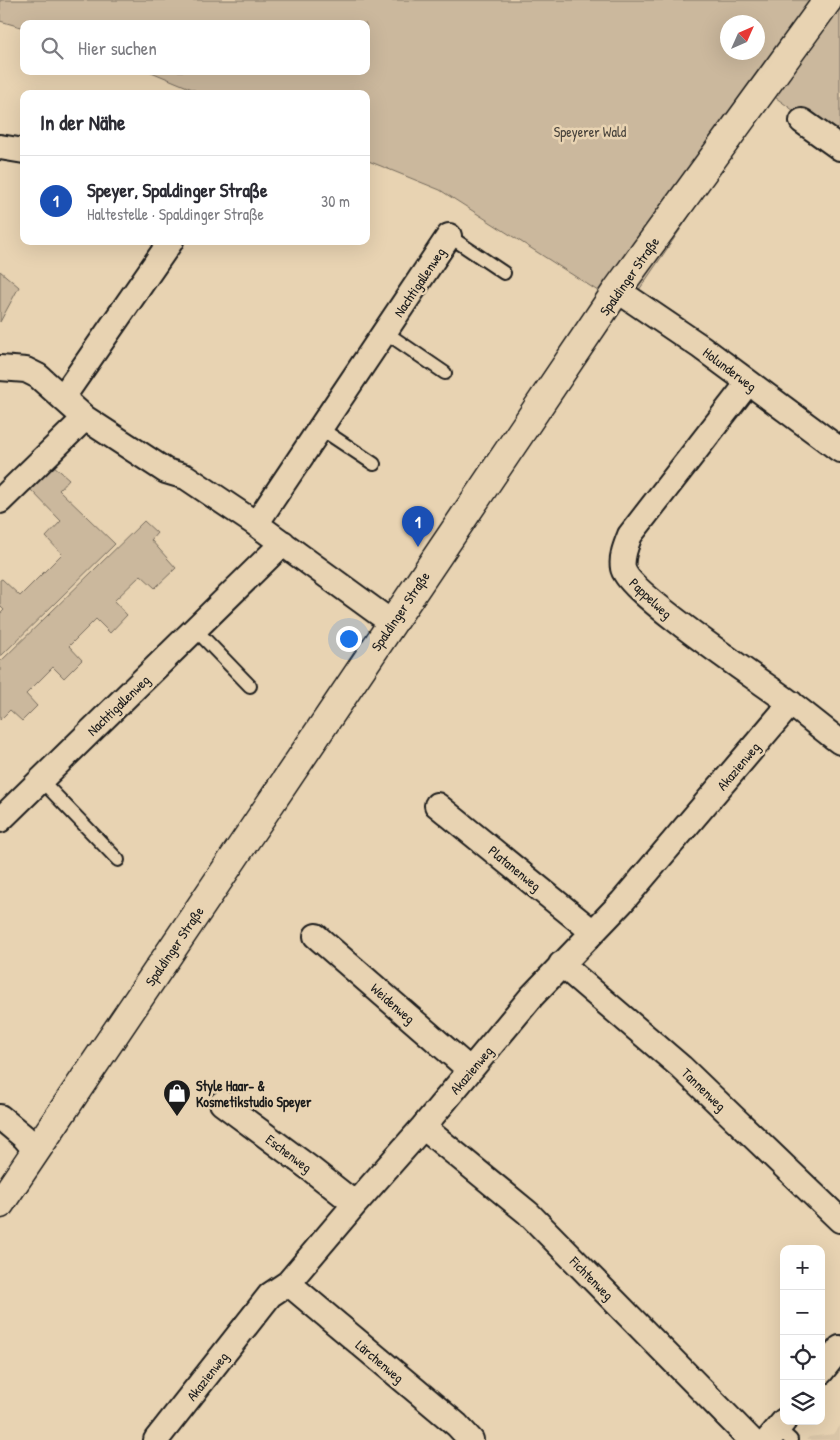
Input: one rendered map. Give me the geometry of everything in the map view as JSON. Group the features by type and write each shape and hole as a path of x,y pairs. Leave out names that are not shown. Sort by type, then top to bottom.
{"street":[{"name":"Spaldinger Straße","path":"0,1204 618,290 828,0"},
{"path":"802,121 840,148"},
{"name":"Nachtigallenweg","path":"256,524 449,236"},
{"path":"63,397 168,245"},
{"name":"Holunderweg","path":"618,290 701,347 840,450"},
{"path":"0,368 26,370 38,376 85,418 166,471 186,478 256,524 392,623"},
{"name":"Pappelweg","path":"748,383 630,535 624,554 622,570 635,588 670,616 791,703 840,742"},
{"path":"0,500 85,418"},
{"name":"Nachtigallenweg","path":"0,820 283,543"},
{"name":"Akazienweg","path":"156,1440 270,1295 288,1283 423,1127 532,996 622,902 791,703"},
{"name":"Platanenweg","path":"437,805 594,932"},
{"name":"Weidenweg","path":"316,936 470,1070"},
{"name":"Tannenweg","path":"561,964 681,1067 840,1220"},
{"name":"Eschenweg","path":"222,1103 355,1204"},
{"path":"0,1117 36,1150"},
{"name":"Fichtenweg","path":"423,1127 528,1213 751,1440"},
{"name":"Lärchenweg","path":"288,1283 457,1425 471,1440"},
{"path":"825,1367 840,1348"}],"lane":[{"name":"Nachtigallenweg","path":"449,236 504,273"},
{"name":"Nachtigallenweg","path":"385,332 445,373"},
{"path":"320,428 374,464"},
{"path":"195,630 250,686"},
{"path":"41,780 118,860"}],"shaded area":[{"path":"840,1426 840,1440 806,1440 809,1437 834,1434"}],"green space":[{"name":"Speyerer Wald","path":"0,0 840,0 840,144 772,95 626,309 440,190 370,162 370,90 194,90 159,75 370,75 370,20 20,20 20,27 0,21"},
{"path":"0,271 19,287 0,322"},
{"path":"53,465 69,479 59,490 115,544 0,657 0,614 4,610 0,606 0,580 2,579 20,596 62,554 46,537 61,521 30,489"},
{"path":"144,521 157,533 151,540 176,568 155,588 141,575 114,601 127,615 110,633 96,619 69,646 82,660 64,678 53,667 26,694 37,706 22,721 10,710 0,720 0,662"}],"place":[{"name":"Speyer, Spaldinger Straße","path":"418,547"},
{"name":"Style Haar- & Kosmetikstudio Speyer","path":"177,1117"}]}
